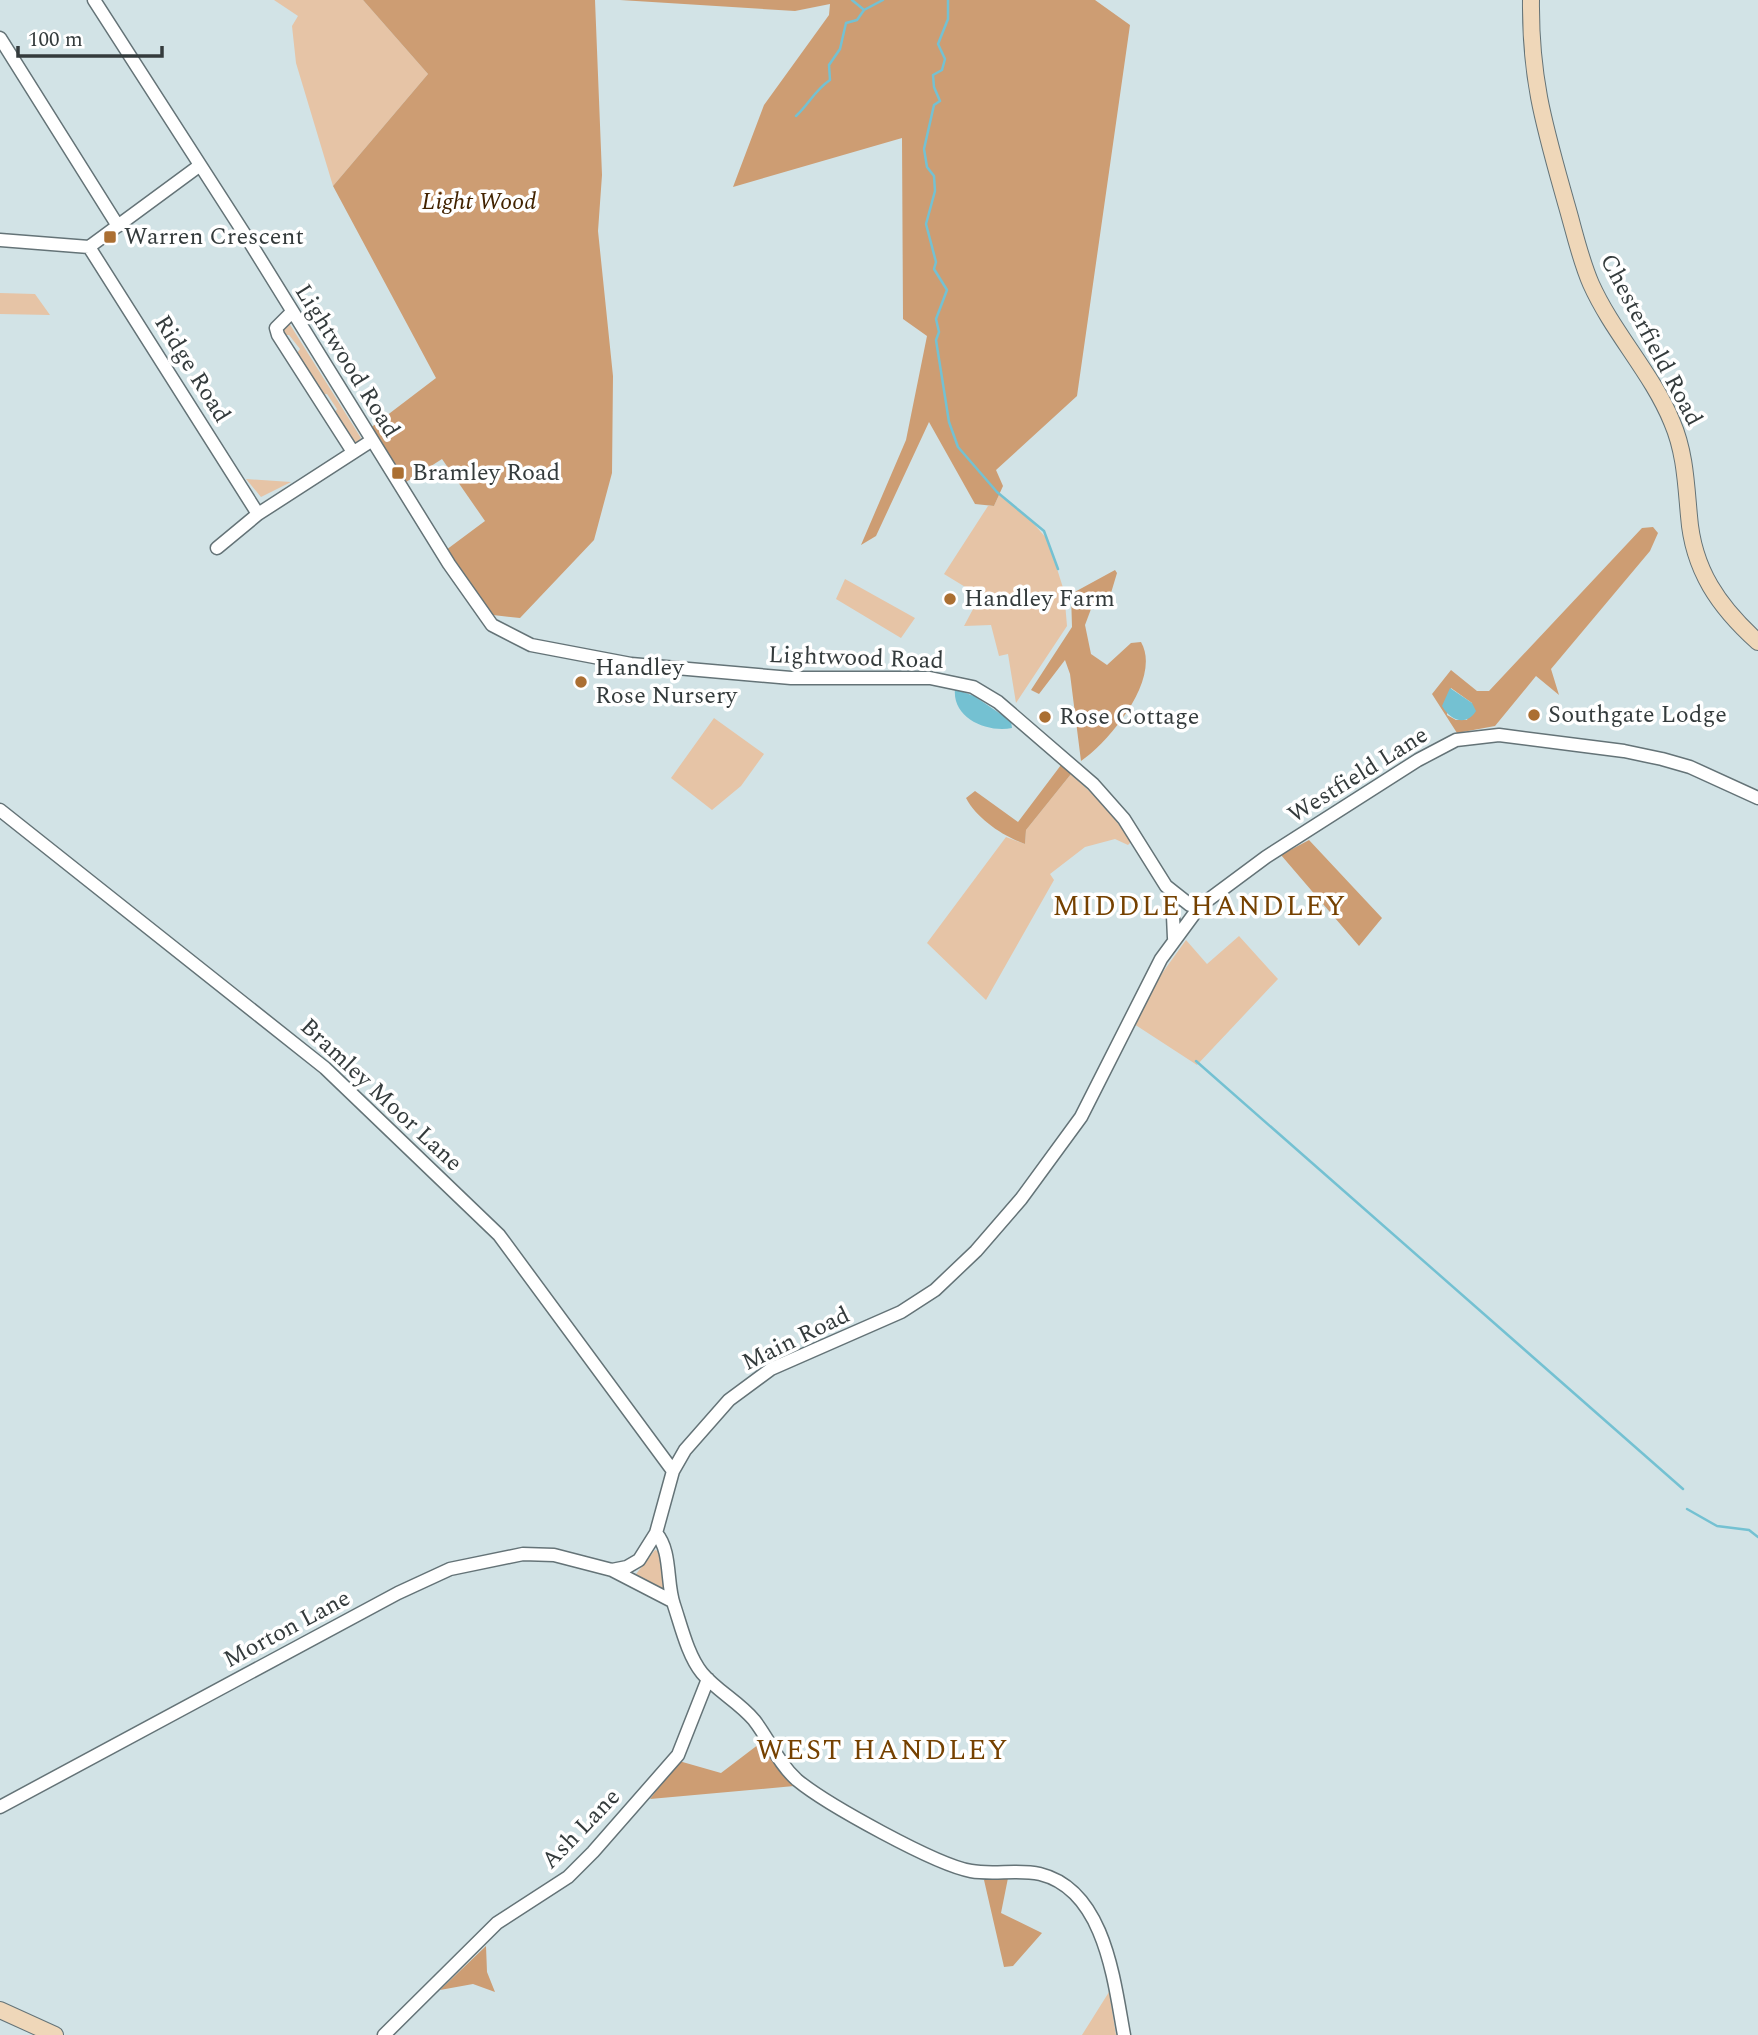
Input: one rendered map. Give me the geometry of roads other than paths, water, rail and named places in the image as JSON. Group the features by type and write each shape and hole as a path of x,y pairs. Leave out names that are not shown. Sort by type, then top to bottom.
{"main road":[{"name":"Chesterfield Road","path":"1531,0 1534,81 1544,127 1582,259 1601,302 1672,420 1680,442 1694,551 1703,577 1717,601 1758,642"},
{"path":"0,2010 55,2035"}],"street":[{"name":"Lightwood Road","path":"94,0 249,241 371,441 492,625 510,636 560,653 701,673 791,678 930,678 973,687 998,702 1093,784 1124,819 1172,893"},
{"path":"1,42 118,226"},
{"path":"0,240 89,247 199,166"},
{"name":"Ridge Road","path":"89,247 258,514"},
{"path":"291,313 280,321 276,328 278,335 353,452"},
{"path":"217,548 258,514 371,441"},
{"name":"Westfield Lane","path":"1200,906 1266,857 1418,760 1456,740 1475,736 1499,735 1625,751 1690,767 1758,798"},
{"name":"Bramley Moor Lane","path":"0,810 325,1068 489,1225 673,1471"},
{"path":"1172,893 1190,905 1200,906"},
{"path":"1172,893 1174,938"},
{"name":"Main Road","path":"656,1533 673,1471 706,1425 752,1381 796,1356 901,1312 935,1290 976,1251 1021,1199 1081,1117 1174,938 1200,906"},
{"path":"612,1570 628,1567 639,1560 656,1533 662,1542 672,1601 697,1664 708,1679 745,1710 784,1767 796,1779 890,1835 957,1867 972,1871 1040,1874 1068,1888 1098,1929 1124,2035"},
{"name":"Morton Lane","path":"0,1807 398,1593 450,1569 523,1553 554,1555 612,1570 672,1601"},
{"name":"Ash Lane","path":"384,2035 497,1923 568,1877 593,1852 678,1755 708,1679"}],"water":[{"path":"1450,688 1472,703 1476,711 1468,719 1454,718 1442,706"},
{"path":"955,689 974,696 1011,721 1012,728 992,728 973,721 959,708"}],"waterway":[{"path":"852,0 863,9"},
{"path":"796,116 830,80 829,65 840,49 846,23 857,20 864,10 883,0"},
{"path":"948,0 948,19 938,44 945,59 942,70 933,75 934,87 940,101 934,105 924,149 927,167 934,176 935,191 926,224 936,262 934,269 947,290 936,319 939,332 936,340 949,422 958,447 997,492 1044,531 1058,569"},
{"path":"1196,1061 1683,1489"},
{"path":"1687,1509 1717,1526 1749,1530 1758,1537"}],"place":[{"name":"Warren Crescent","path":"110,237"},
{"name":"Bramley Road","path":"398,473"},
{"name":"Handley Farm","path":"950,599"},
{"name":"Handley Rose Nursery","path":"581,682"},
{"name":"Southgate Lodge","path":"1534,715"},
{"name":"Rose Cottage","path":"1045,717"}],"district":[{"name":"MIDDLE HANDLEY","path":"1200,906"},
{"name":"WEST HANDLEY","path":"883,1750"}],"park label":[{"name":"Light Wood","path":"479,202"}]}
